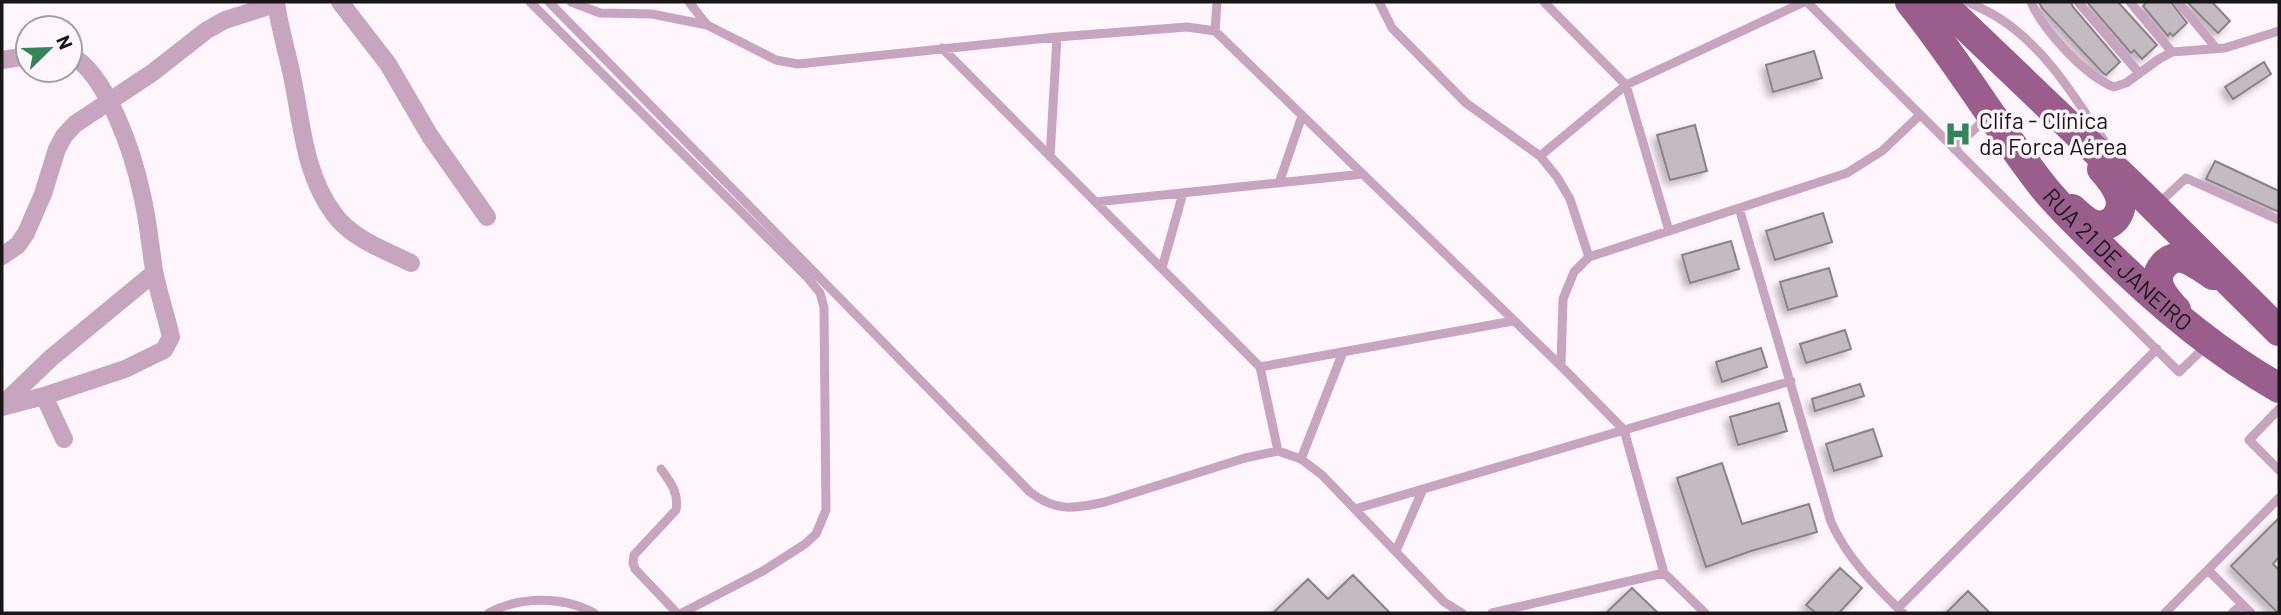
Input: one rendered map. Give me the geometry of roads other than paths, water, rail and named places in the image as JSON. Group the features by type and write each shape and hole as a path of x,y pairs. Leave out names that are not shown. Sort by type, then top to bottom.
{"main road":[{"name":"RUA 21 DE JANEIRO","path":"1910,2 2007,140 2043,187 2084,231 2128,274 2206,341 2279,388"},
{"path":"1940,2 2277,325"},
{"path":"2007,140 2084,220 2096,226 2114,220 2121,210 2121,200 2115,185 2040,100"},
{"path":"2206,341 2162,292 2158,281 2165,263 2174,258 2192,262 2250,302"}],"street":[{"path":"340,2 388,64 430,136 487,217"},
{"path":"2,256 18,245 26,233 43,194 57,149 75,124 216,25 276,3 304,146 318,188 335,216 359,237 411,263"},
{"path":"2,406 44,396 125,369 164,350 172,337 154,273 142,193 129,148 109,102 84,64"},
{"path":"2,406 68,343 154,273"},
{"path":"44,396 64,439"}],"lane":[{"path":"530,2 808,278 820,293 824,307 826,510 817,534 763,571 680,613 635,569 633,563 634,555 676,510 678,500 673,486 661,469"},
{"path":"549,2 1030,492 1044,502 1056,506 1081,507 1105,502 1245,458 1278,451 1301,459 1322,475 1444,602 1462,613"},
{"path":"571,2 600,13 652,14 707,25 776,60 799,64 1057,37 1187,27 1215,30 1561,366 1623,430 1664,573 1705,613"},
{"path":"689,2 707,25"},
{"path":"1215,30 1217,2"},
{"path":"1379,2 1392,28 1466,103 1540,156 1570,199 1589,257"},
{"path":"1544,2 1626,85 1669,230"},
{"path":"1540,156 1626,85 1806,2 2179,372 2206,341"},
{"path":"1968,2 2001,20 2050,64 2148,201 2186,178 2279,220"},
{"path":"2031,2 2063,48 2100,82 2114,88 2172,52 2225,48 2279,31"},
{"path":"2078,2 2139,73"},
{"path":"2130,2 2172,52"},
{"path":"2178,2 2216,48"},
{"path":"1050,157 1057,37"},
{"path":"942,48 1260,367 1278,451"},
{"path":"1954,149 1990,114"},
{"path":"1561,366 1563,299 1574,272 1589,257 1847,173 1882,151 1920,115"},
{"path":"1279,183 1302,116"},
{"path":"1096,202 1363,174"},
{"path":"1162,268 1183,193"},
{"path":"1739,208 1827,509 1840,543 1854,563 1901,611 2157,349"},
{"path":"1260,367 1513,321"},
{"path":"1301,459 1342,352"},
{"path":"1355,509 1791,381"},
{"path":"2279,409 2249,440 2279,470"},
{"path":"1396,551 1423,489"},
{"path":"2165,613 2279,498"},
{"path":"2208,570 2251,613"},
{"path":"1492,613 1664,573"},
{"path":"489,613 529,600 568,603 594,613"},
{"path":"2232,613 2242,604"}],"place":[{"name":"Clifa - Clínica da Forca Aérea","path":"1958,134"}]}
